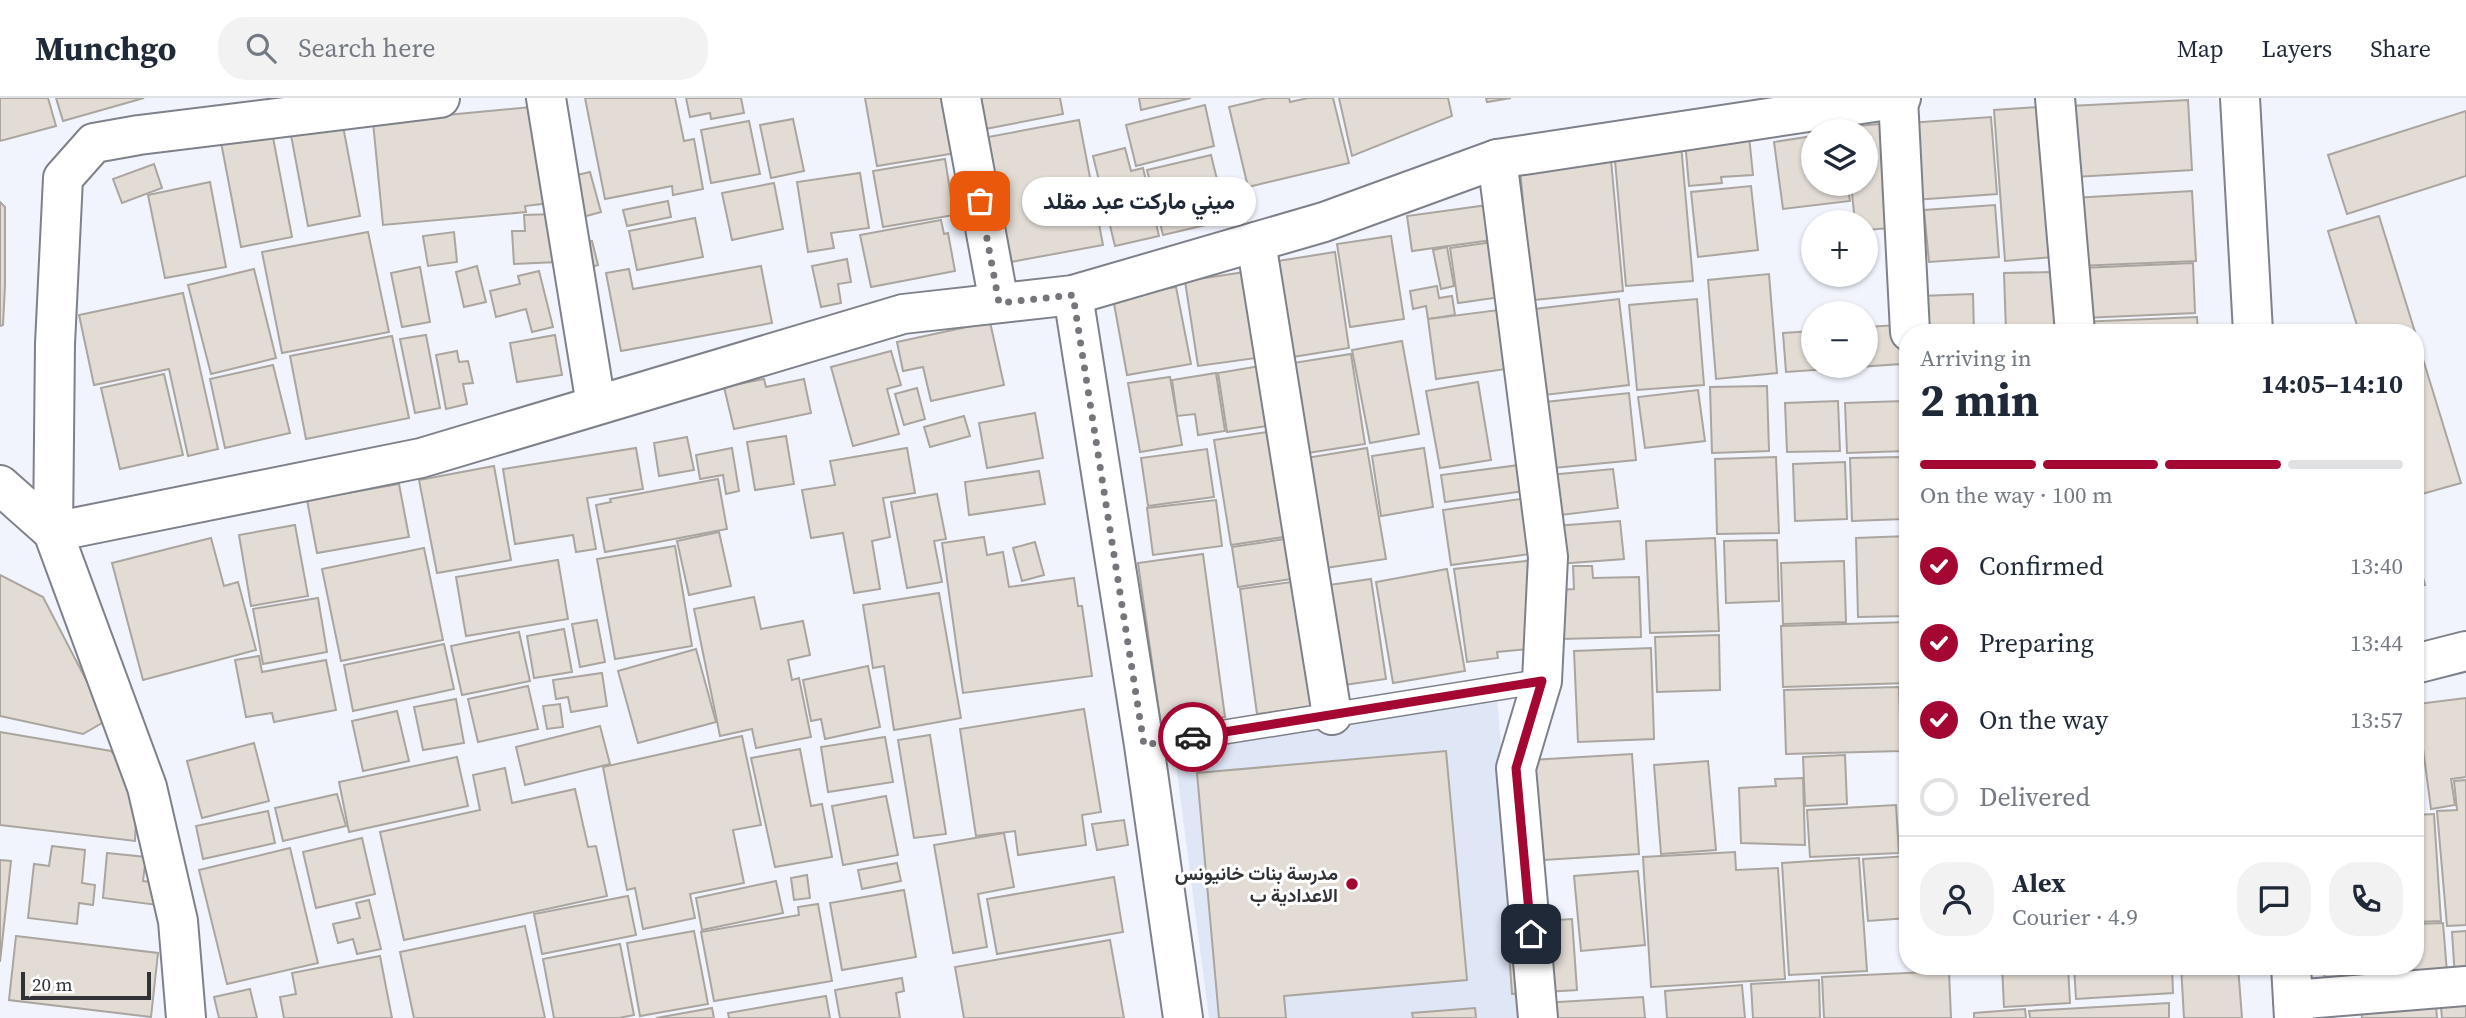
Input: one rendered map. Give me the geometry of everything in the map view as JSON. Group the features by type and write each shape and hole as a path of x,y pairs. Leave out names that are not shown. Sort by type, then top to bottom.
{"street":[{"path":"186,1018 178,921 147,787 53,532 55,344 63,178 94,143 139,135 440,98"},
{"path":"546,98 596,405"},
{"path":"961,98 999,303"},
{"path":"53,532 421,458 903,314 1073,295 1324,222 1497,159 1899,98 1910,324"},
{"path":"2055,98 2074,324"},
{"path":"2240,98 2253,324"},
{"path":"1497,159 1548,557 1542,681 1516,768 1538,1018"},
{"path":"1256,242 1332,715"},
{"path":"1073,295 1144,745 1183,1018"},
{"path":"0,485 53,532"},
{"path":"2424,662 2466,651"},
{"path":"2292,995 2466,986"}],"lane":[{"path":"1144,745 1542,681"}],"shaded area":[{"name":"مدرسة بنات خانيونس الاعدادية ب","path":"1497,698 1524,1018 1209,1018 1174,749"}],"building":[{"path":"0,98 48,98 56,126 0,141"},
{"path":"56,98 144,98 63,121"},
{"path":"585,98 675,98 684,141 694,139 703,189 673,195 672,186 605,199"},
{"path":"686,98 741,98 744,113 711,119 710,113 690,117"},
{"path":"865,98 946,98 968,151 877,166"},
{"path":"975,98 1060,98 1063,114 980,130"},
{"path":"1139,98 1191,98 1141,110"},
{"path":"1267,98 1289,98 1290,102 1308,98 1333,98 1349,163 1248,187 1229,107"},
{"path":"1339,98 1448,98 1452,116 1352,156"},
{"path":"1486,98 1511,98 1487,102"},
{"path":"2188,100 2192,170 2075,177 2070,106"},
{"path":"1205,105 1214,146 1136,166 1126,125"},
{"path":"541,106 550,203 525,206 526,212 383,225 373,122"},
{"path":"2053,106 2065,256 2005,261 1994,110"},
{"path":"2466,111 2466,176 2347,214 2328,155"},
{"path":"1991,117 1997,194 1914,200 1909,123"},
{"path":"793,119 804,171 771,178 760,125"},
{"path":"1079,120 1103,245 1011,262 988,137"},
{"path":"749,121 760,174 711,183 701,130"},
{"path":"1891,123 1902,227 1878,229 1878,210 1854,210 1852,196 1878,196 1878,124"},
{"path":"343,126 360,216 308,226 291,135"},
{"path":"271,127 292,237 241,247 220,137"},
{"path":"1749,136 1753,175 1721,177 1722,183 1689,186 1685,141"},
{"path":"1801,138 1801,196 1849,196 1850,201 1783,209 1774,142"},
{"path":"1681,144 1693,281 1626,286 1614,149"},
{"path":"1125,148 1131,171 1143,168 1159,236 1115,246 1093,156"},
{"path":"1211,155 1227,220 1163,235 1147,170"},
{"path":"945,159 954,215 883,227 873,171"},
{"path":"1611,160 1623,291 1523,301 1515,224 1525,223 1520,169"},
{"path":"154,164 162,188 122,203 113,179"},
{"path":"590,172 601,212 583,217 573,176"},
{"path":"860,173 869,228 831,233 834,248 808,252 797,182"},
{"path":"210,182 226,267 165,278 148,195"},
{"path":"774,183 783,229 732,240 722,193"},
{"path":"1751,186 1758,250 1698,257 1691,192"},
{"path":"2192,191 2196,261 2077,266 2073,198"},
{"path":"668,201 671,217 627,226 623,210"},
{"path":"0,202 5,207 5,285 3,325 0,326"},
{"path":"1488,205 1492,240 1412,251 1407,216"},
{"path":"1995,205 1999,257 1929,262 1924,210"},
{"path":"555,214 558,262 514,264 512,231 525,231 524,215"},
{"path":"2379,216 2413,324 2357,324 2328,231"},
{"path":"695,218 703,257 637,270 629,231"},
{"path":"941,220 944,234 948,233 955,271 871,287 860,235"},
{"path":"368,232 389,332 282,353 262,252"},
{"path":"454,232 457,262 428,266 423,236"},
{"path":"1391,236 1404,319 1350,327 1337,244"},
{"path":"592,241 598,265 581,270 575,245"},
{"path":"1493,242 1501,297 1458,303 1450,248"},
{"path":"1447,247 1454,286 1441,289 1433,250"},
{"path":"1335,252 1349,348 1280,359 1265,263"},
{"path":"847,259 851,282 838,284 841,303 821,307 812,266"},
{"path":"2193,263 2195,313 2084,318 2081,268"},
{"path":"477,266 486,302 464,307 456,272"},
{"path":"761,266 772,323 621,351 606,273 629,269 633,289"},
{"path":"420,267 430,322 402,327 391,273"},
{"path":"254,269 276,358 211,374 188,285"},
{"path":"1258,270 1271,356 1198,366 1185,281"},
{"path":"539,271 553,327 532,332 526,309 496,317 490,291 520,284 518,276"},
{"path":"2052,272 2053,309 2070,309 2071,324 2006,324 2004,273"},
{"path":"1769,274 1777,373 1716,379 1708,280"},
{"path":"1437,286 1439,298 1452,296 1455,315 1428,319 1426,306 1413,309 1410,291"},
{"path":"1176,287 1191,364 1127,375 1113,298"},
{"path":"183,293 218,449 188,456 169,369 94,385 79,315"},
{"path":"1973,294 1974,324 1921,324 1920,296"},
{"path":"1619,299 1629,385 1536,396 1526,310"},
{"path":"1697,299 1704,385 1637,390 1629,305"},
{"path":"1506,309 1513,368 1436,379 1428,319"},
{"path":"2197,317 2197,324 2079,324"},
{"path":"990,322 1004,385 931,401 923,367 903,371 897,342"},
{"path":"1898,325 1899,364 1878,366 1878,326"},
{"path":"1801,332 1801,371 1786,372 1783,333"},
{"path":"426,335 440,408 415,413 400,339"},
{"path":"555,335 562,375 517,382 510,343"},
{"path":"392,336 409,418 306,439 290,356"},
{"path":"1402,341 1419,434 1370,443 1352,350"},
{"path":"457,351 459,362 468,361 473,383 463,384 467,404 446,409 436,355"},
{"path":"891,351 901,385 887,389 899,434 853,446 831,367"},
{"path":"1351,354 1365,444 1295,455 1280,365"},
{"path":"2424,362 2461,483 2424,493"},
{"path":"1272,364 1281,424 1227,432 1218,373"},
{"path":"273,365 290,433 225,448 210,379"},
{"path":"1216,373 1225,431 1198,435 1195,414 1177,416 1172,380"},
{"path":"164,374 183,455 120,469 101,388"},
{"path":"1170,377 1182,445 1140,452 1128,383"},
{"path":"764,379 766,387 804,379 811,413 734,429 724,387"},
{"path":"1478,382 1491,460 1440,468 1426,391"},
{"path":"1767,386 1769,451 1712,453 1710,387"},
{"path":"917,388 925,419 904,425 895,394"},
{"path":"1698,390 1705,441 1645,448 1638,397"},
{"path":"1629,393 1636,460 1543,469 1536,403"},
{"path":"1838,401 1840,451 1787,452 1785,403"},
{"path":"1899,401 1899,451 1847,453 1845,403"},
{"path":"1035,413 1043,458 987,468 979,423"},
{"path":"964,416 970,436 930,447 924,427"},
{"path":"1281,430 1297,535 1231,545 1214,440"},
{"path":"786,436 794,484 755,490 747,442"},
{"path":"687,437 694,470 659,476 654,443"},
{"path":"636,448 643,489 587,498 596,549 576,552 573,535 515,544 503,469"},
{"path":"732,448 739,491 726,494 723,475 700,479 696,455"},
{"path":"907,448 915,493 883,498 890,537 872,541 880,589 854,593 843,533 811,538 802,490 835,485 830,461"},
{"path":"1367,448 1386,559 1312,570 1294,460"},
{"path":"1424,448 1433,507 1381,516 1372,456"},
{"path":"1207,449 1214,497 1148,506 1141,458"},
{"path":"1776,457 1779,533 1717,534 1715,459"},
{"path":"1899,457 1899,519 1852,521 1850,458"},
{"path":"1845,462 1847,519 1795,521 1793,464"},
{"path":"1527,464 1531,490 1445,502 1441,475"},
{"path":"494,466 511,560 437,573 419,480"},
{"path":"1613,469 1618,508 1553,516 1549,475"},
{"path":"1039,471 1045,504 969,515 965,482"},
{"path":"718,479 727,529 605,552 596,505 611,502 610,499"},
{"path":"399,484 409,537 317,553 307,500"},
{"path":"937,494 946,539 934,541 942,582 907,588 891,502"},
{"path":"1528,498 1536,553 1451,565 1443,510"},
{"path":"1216,500 1222,546 1153,555 1147,508"},
{"path":"1620,521 1624,559 1558,564 1555,526"},
{"path":"295,525 308,596 251,606 239,535"},
{"path":"719,532 731,586 689,595 677,541"},
{"path":"1899,536 1899,616 1858,617 1856,538"},
{"path":"984,537 987,555 1003,552 1009,587 1074,578 1078,606 1082,606 1092,676 963,693 942,543"},
{"path":"1298,537 1304,577 1238,587 1232,547"},
{"path":"211,538 224,586 238,582 256,650 143,680 112,563"},
{"path":"1715,538 1719,631 1650,633 1646,541"},
{"path":"1777,540 1779,601 1726,603 1724,541"},
{"path":"1035,542 1044,575 1022,581 1013,548"},
{"path":"675,546 692,646 615,659 597,559"},
{"path":"424,548 443,640 341,661 322,569"},
{"path":"1203,554 1225,717 1161,726 1138,563"},
{"path":"558,560 568,619 466,636 456,577"},
{"path":"1534,560 1528,649 1497,652 1498,658 1467,662 1454,569"},
{"path":"1844,561 1846,622 1783,624 1781,563"},
{"path":"1573,566 1592,566 1593,578 1639,577 1641,637 1560,639 1558,590 1574,589"},
{"path":"1447,569 1465,671 1393,683 1376,582"},
{"path":"0,575 43,597 107,720 83,734 0,716"},
{"path":"1371,579 1386,679 1330,687 1315,587"},
{"path":"1306,580 1324,705 1257,714 1240,589"},
{"path":"939,593 961,718 894,730 884,666 873,668 863,605"},
{"path":"754,597 761,629 803,621 810,655 788,660 792,680 799,678 811,737 756,748 752,729 720,736 694,609"},
{"path":"318,598 327,652 263,664 253,609"},
{"path":"597,620 605,662 580,667 572,624"},
{"path":"1899,622 1899,683 1783,687 1781,626"},
{"path":"564,629 572,672 534,678 527,636"},
{"path":"519,632 530,681 462,695 451,646"},
{"path":"1719,635 1720,690 1657,692 1655,637"},
{"path":"444,644 454,689 353,711 344,665"},
{"path":"1651,648 1654,739 1578,742 1574,651"},
{"path":"696,649 716,722 638,743 618,671"},
{"path":"259,656 262,672 326,660 336,710 274,722 272,713 246,717 235,660"},
{"path":"868,666 880,727 825,739 821,719 811,721 803,680"},
{"path":"602,673 607,706 571,712 568,697 556,699 553,680"},
{"path":"528,686 538,729 478,742 468,699"},
{"path":"1899,687 1899,751 1786,754 1784,690"},
{"path":"2466,698 2466,777 2451,779 2455,805 2431,809 2424,756 2424,703"},
{"path":"456,699 464,743 423,750 414,707"},
{"path":"560,704 563,727 547,729 543,706"},
{"path":"1084,709 1101,812 1082,815 1086,845 1018,855 1015,831 976,836 960,729"},
{"path":"397,711 409,761 363,771 352,721"},
{"path":"600,726 610,764 525,785 516,747"},
{"path":"0,732 111,751 138,779 135,841 0,825"},
{"path":"930,735 946,834 914,838 898,740"},
{"path":"742,736 761,825 733,830 744,883 690,894 695,918 643,929 635,888 627,890 603,767"},
{"path":"885,737 893,782 828,792 821,747"},
{"path":"254,743 269,801 202,818 187,761"},
{"path":"800,749 811,806 822,804 832,857 775,867 751,758"},
{"name":"مدرسة بنات خانيونس الاعدادية ب","path":"1446,751 1467,980 1284,996 1286,1018 1219,1018 1197,773"},
{"path":"1632,754 1639,854 1528,861 1531,760"},
{"path":"1845,755 1847,804 1805,806 1803,757"},
{"path":"457,757 468,806 349,832 339,782"},
{"path":"1708,761 1716,850 1661,854 1654,765"},
{"path":"505,768 512,803 575,789 588,847 596,846 607,896 404,940 380,832 480,810 473,775"},
{"path":"1803,778 1805,845 1741,843 1739,788 1776,786 1775,779"},
{"path":"2466,780 2466,925 2447,926 2437,811 2457,810 2454,781"},
{"path":"337,794 346,826 283,841 275,808"},
{"path":"886,796 898,855 843,865 832,806"},
{"path":"1896,805 1899,853 1810,857 1807,810"},
{"path":"268,811 275,843 203,859 196,826"},
{"path":"2434,814 2441,921 2424,922 2424,815"},
{"path":"1124,820 1128,845 1097,850 1092,824"},
{"path":"1004,833 1014,887 978,894 987,947 953,953 934,845"},
{"path":"362,838 375,894 316,908 303,852"},
{"path":"52,846 85,850 82,883 95,885 93,905 79,903 77,924 28,918 34,864 49,866"},
{"path":"290,848 318,963 227,984 199,870"},
{"path":"1735,852 1736,870 1778,868 1785,979 1651,987 1643,857"},
{"path":"107,853 146,857 143,881 160,883 157,905 103,898"},
{"path":"1899,857 1899,919 1868,921 1863,859"},
{"path":"1859,858 1867,971 1789,975 1782,863"},
{"path":"0,860 11,861 0,962"},
{"path":"897,863 901,881 862,889 858,870"},
{"path":"1638,871 1645,945 1581,951 1574,876"},
{"path":"807,875 810,898 794,900 791,878"},
{"path":"1114,877 1123,932 997,954 987,899"},
{"path":"776,881 783,913 702,930 696,898"},
{"path":"904,890 916,957 842,970 830,903"},
{"path":"628,896 636,935 542,954 534,914"},
{"path":"369,900 381,949 357,954 353,939 338,943 333,924 360,918 356,903"},
{"path":"818,904 832,981 714,1001 701,932 799,915 798,907"},
{"path":"1572,919 1577,990 1512,994 1507,923"},
{"path":"2443,923 2448,985 2325,993 2324,975 2424,975 2424,924"},
{"path":"525,926 545,1018 414,1018 400,952"},
{"path":"694,931 708,1004 640,1016 627,943"},
{"path":"2466,931 2466,977 2455,978 2452,932"},
{"path":"16,936 158,953 151,1017 9,1000"},
{"path":"1110,940 1124,1018 964,1018 955,967"},
{"path":"620,944 634,1015 619,1018 554,1018 543,959"},
{"path":"380,956 392,1018 284,1018 280,997 296,994 292,973"},
{"path":"1899,973 1949,975 1951,1018 1824,1018 1822,977"},
{"path":"2002,975 2068,975 2070,1003 2004,1007"},
{"path":"2075,975 2172,975 2173,993 2076,999"},
{"path":"2182,975 2239,975 2242,1018 2184,1018"},
{"path":"902,978 904,991 896,993 900,1018 840,1018 835,990"},
{"path":"1819,980 1820,1018 1753,1018 1751,984"},
{"path":"1742,985 1745,1018 1667,1018 1665,991"},
{"path":"250,989 257,1018 219,1018 214,997"},
{"path":"2435,993 2437,1018 2362,1018 2361,996"},
{"path":"2466,995 2466,1018 2442,1018 2440,997"},
{"path":"826,996 830,1018 729,1018 728,1013"},
{"path":"1643,997 1645,1018 1525,1018 1524,1004"},
{"path":"2169,1003 2169,1018 2030,1018 2029,1011"},
{"path":"712,1008 714,1018 656,1018"},
{"path":"1475,1008 1476,1018 1413,1018 1412,1013"},
{"path":"2025,1009 2026,1018 1974,1018 1974,1013"}],"way so far":[{"path":"980,201 999,303 1073,295 1144,745 1193,737"}],"place":[{"name":"ميني ماركت عبد مقلد","path":"980,201"},
{"name":"مدرسة بنات خانيونس الاعدادية ب","path":"1352,884"}],"route":[{"path":"1193,737 1542,681 1516,768 1531,934"}]}
